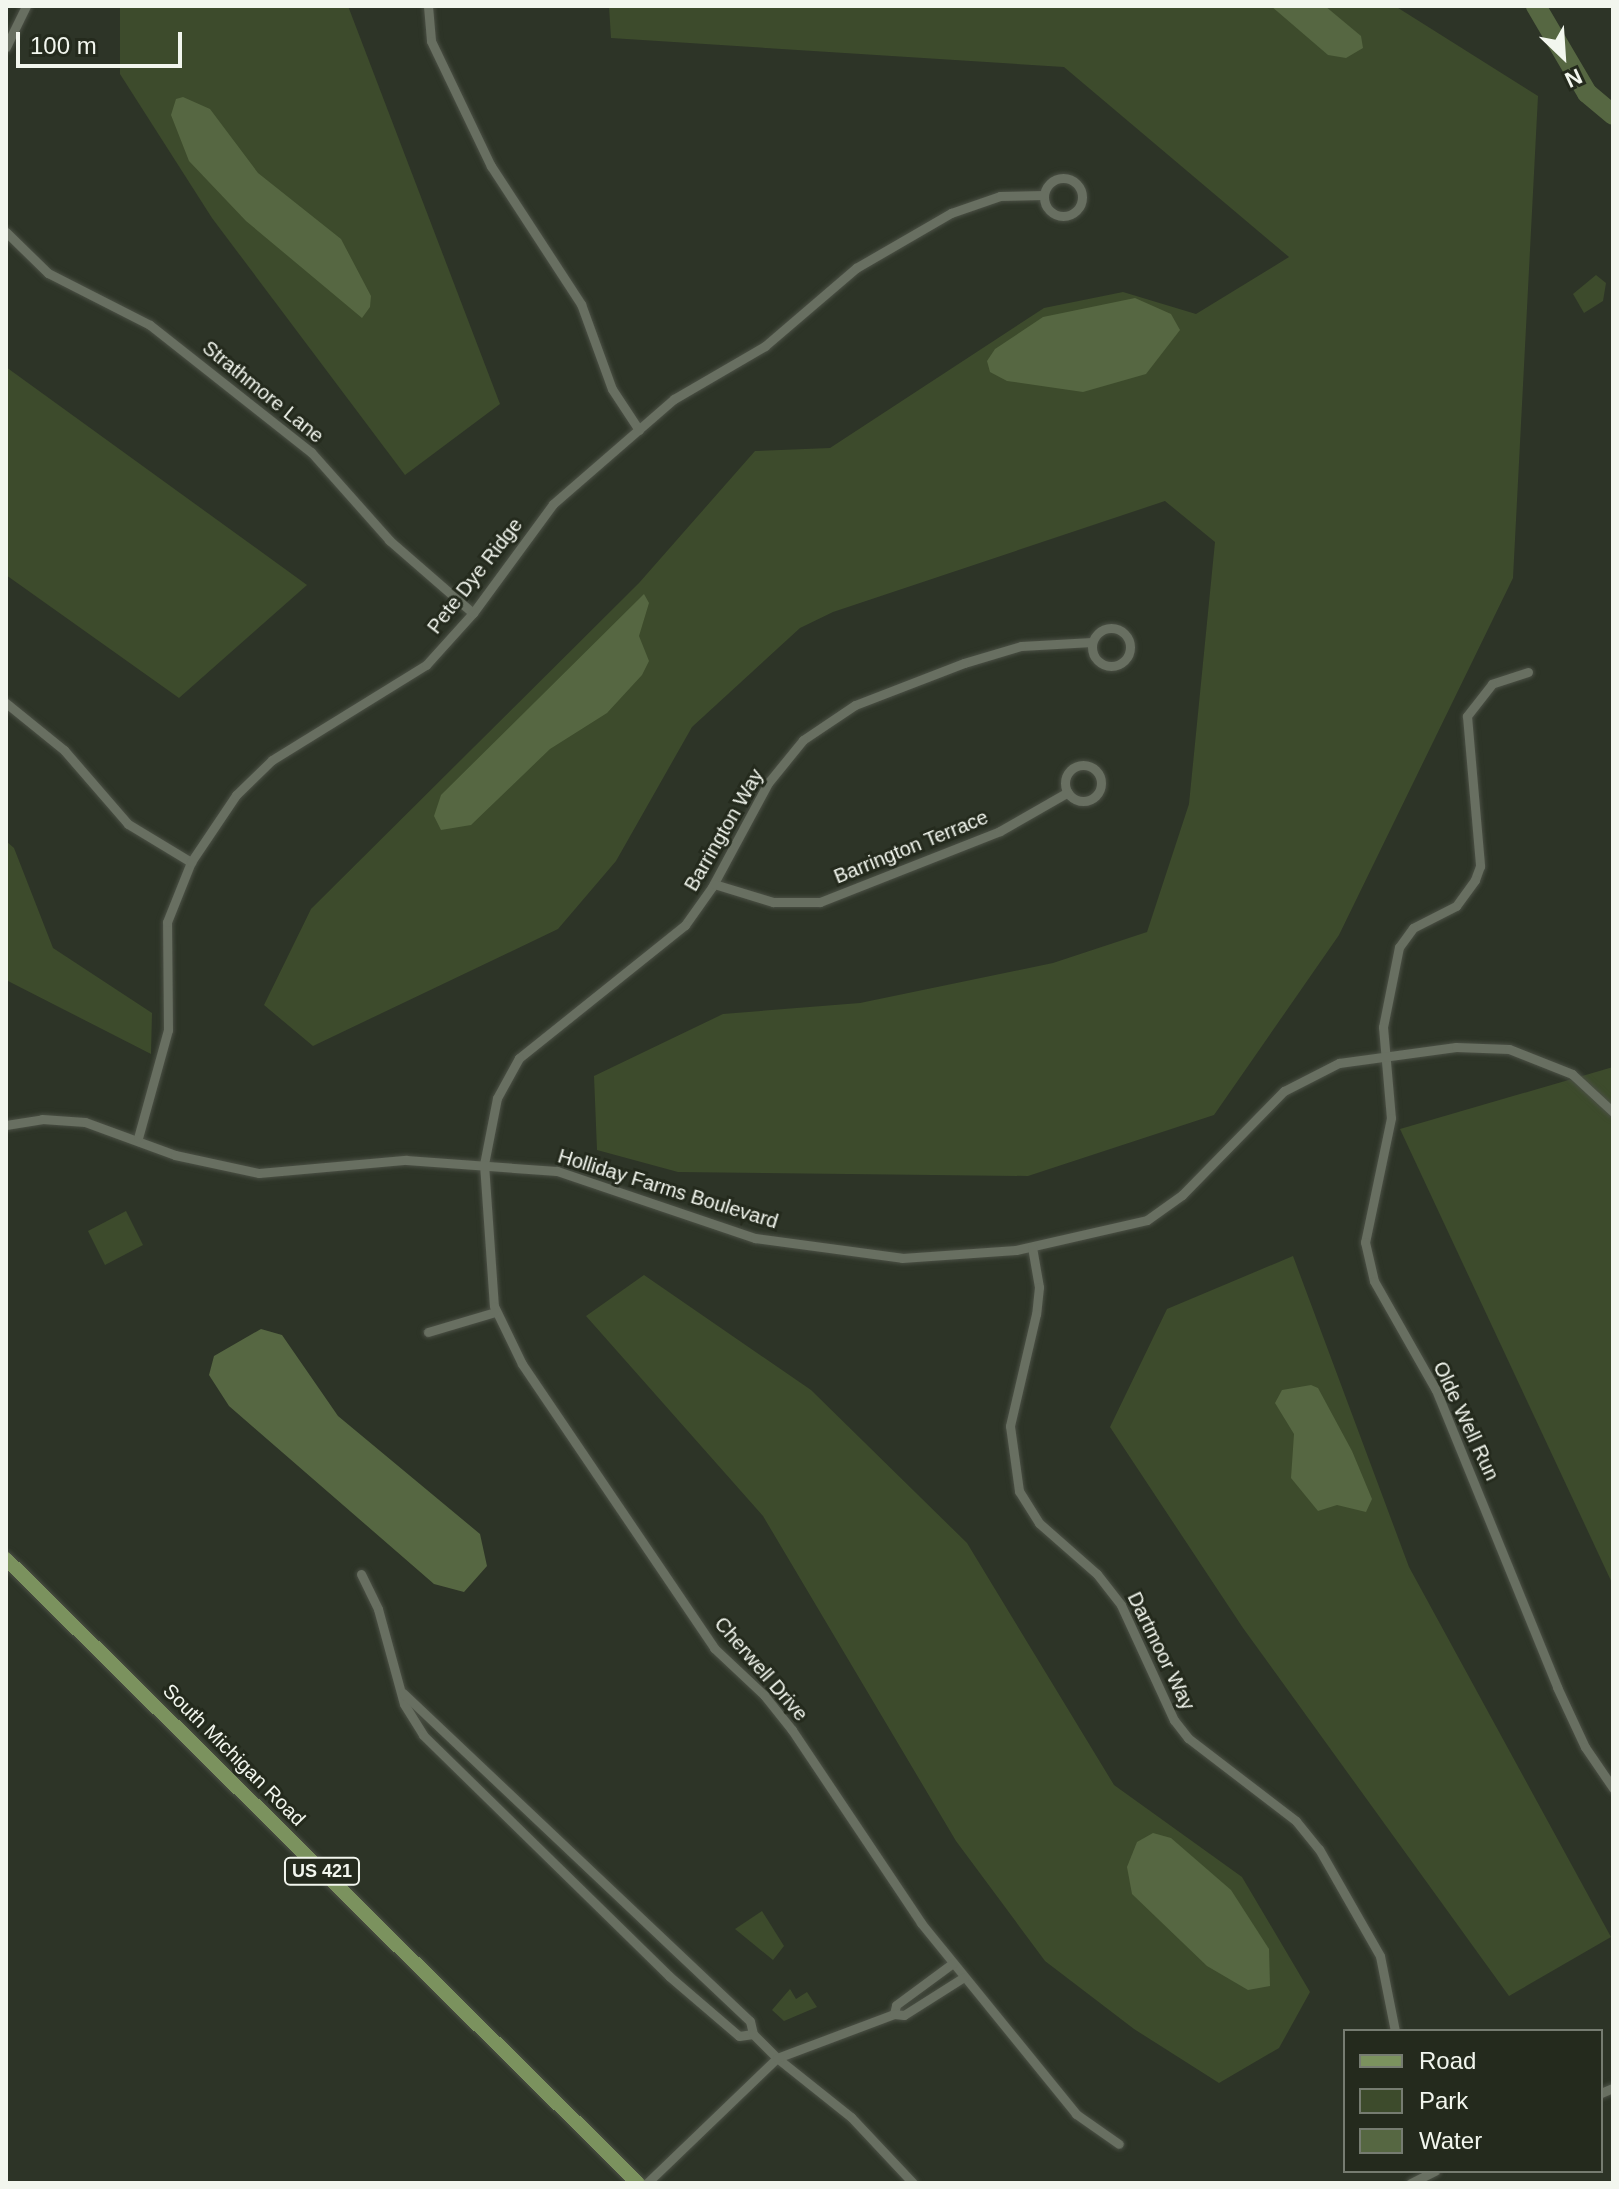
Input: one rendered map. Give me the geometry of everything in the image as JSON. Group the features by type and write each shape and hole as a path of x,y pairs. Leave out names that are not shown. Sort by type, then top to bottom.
{"main road":[{"name":"South Michigan Road","path":"6,1559 638,2183"}],"street":[{"path":"6,47 26,6"},
{"path":"428,6 431,41 491,166 581,304 612,389 639,430"},
{"name":"Pete Dye Ridge","path":"1066,178 1080,188 1082,200 1076,211 1057,215 1047,207 1044,195 1054,180 1066,178"},
{"name":"Pete Dye Ridge","path":"138,1138 168,1030 167,922 191,862 236,795 272,760 426,665 473,613 553,504 674,399 765,346 856,268 951,213 1000,196 1044,195"},
{"name":"Strathmore Lane","path":"6,232 48,273 150,325 311,452 389,540 473,613"},
{"name":"Barrington Way","path":"484,1164 497,1098 519,1058 685,925 714,884 768,783 803,740 832,718 895,687 1021,646 1092,642 1105,629 1118,629 1127,637 1130,649 1120,664 1107,666 1093,655 1092,642"},
{"name":"Olde Well Run","path":"1528,672 1492,684 1467,716 1480,866 1456,906 1404,937 1385,1004 1391,1118 1365,1242 1374,1281 1436,1390 1557,1687 1585,1747 1613,1788"},
{"path":"6,703 64,750 128,824 191,862"},
{"name":"Barrington Terrace","path":"1091,766 1100,775 1101,787 1089,800 1077,800 1068,792 1067,776 1074,767 1091,766"},
{"name":"Barrington Terrace","path":"714,884 773,902 820,902 1000,831 1068,792"},
{"name":"Holliday Farms Boulevard","path":"6,1125 60,1119 138,1138 175,1155 259,1173 406,1160 557,1171 755,1238 820,1249 941,1258 1032,1247 1147,1220 1182,1195 1284,1091 1339,1063 1456,1047 1509,1049 1543,1059 1572,1074 1613,1112"},
{"name":"Cherwell Drive","path":"484,1164 495,1312 522,1364 714,1648 764,1695 792,1730 953,1963 1076,2114 1119,2144"},
{"name":"Dartmoor Way","path":"1032,1247 1039,1287 1036,1314 1010,1426 1019,1491 1039,1523 1097,1574 1121,1605 1174,1720 1188,1738 1296,1821 1319,1849 1380,1956 1395,2029"},
{"path":"428,1332 495,1312"},
{"path":"361,1574 371,1589 413,1721 474,1786 604,1913 739,2036 753,2034"},
{"path":"403,1693 489,1770 750,2021 753,2034 777,2058 851,2117 913,2183"},
{"path":"474,1786 489,1770"},
{"path":"604,1913 619,1898"},
{"path":"894,2014 896,2005 953,1963"},
{"path":"647,2183 777,2058 923,2006 964,1977"},
{"path":"1411,2183 1431,2173"}],"green space":[{"path":"120,6 348,6 500,404 405,475 212,218 120,74"},
{"path":"609,6 1395,6 1538,96 1513,578 1339,935 1214,1115 1028,1176 678,1172 597,1150 594,1076 723,1014 860,1003 1053,963 1147,932 1189,804 1215,542 1165,501 833,612 800,628 692,727 616,861 558,929 313,1046 264,1005 311,909 639,583 755,451 830,448 1044,308 1123,292 1196,314 1289,257 1064,67 611,38"},
{"path":"1596,275 1606,283 1603,301 1584,313 1573,294"},
{"path":"6,367 307,585 179,698 6,575"},
{"path":"6,841 14,848 53,948 152,1013 151,1054 6,980"},
{"path":"1613,1067 1613,1585 1400,1129"},
{"path":"126,1211 143,1245 105,1265 88,1231"},
{"path":"1293,1256 1409,1567 1611,1937 1509,1996 1243,1628 1110,1427 1167,1309"},
{"path":"644,1275 811,1390 967,1543 1114,1785 1242,1877 1310,1992 1279,2048 1219,2083 1134,2029 1045,1961 956,1841 763,1516 586,1316"},
{"path":"762,1911 784,1946 773,1960 735,1929"},
{"path":"790,1989 796,1999 807,1992 817,2007 784,2021 772,2010"}],"water":[{"path":"1271,6 1325,6 1361,36 1363,48 1346,58 1328,55"},
{"path":"183,97 210,109 258,173 341,239 371,296 370,307 362,318 246,221 189,161 171,115 176,99"},
{"path":"1135,298 1171,314 1180,330 1146,374 1083,392 1007,381 990,372 987,361 995,349 1043,317"},
{"path":"644,594 649,603 639,636 649,661 642,675 607,713 550,749 471,825 441,830 434,816 441,795"},
{"path":"261,1329 282,1335 338,1416 480,1534 487,1566 464,1592 434,1584 229,1406 209,1375 214,1356"},
{"path":"1311,1385 1318,1388 1352,1451 1372,1499 1366,1512 1337,1505 1318,1511 1291,1478 1294,1434 1275,1403 1282,1390"},
{"path":"1153,1833 1171,1838 1231,1890 1269,1949 1270,1986 1248,1990 1207,1966 1132,1894 1127,1867 1137,1842"}],"waterway":[{"path":"1536,6 1587,93 1613,115"}]}
